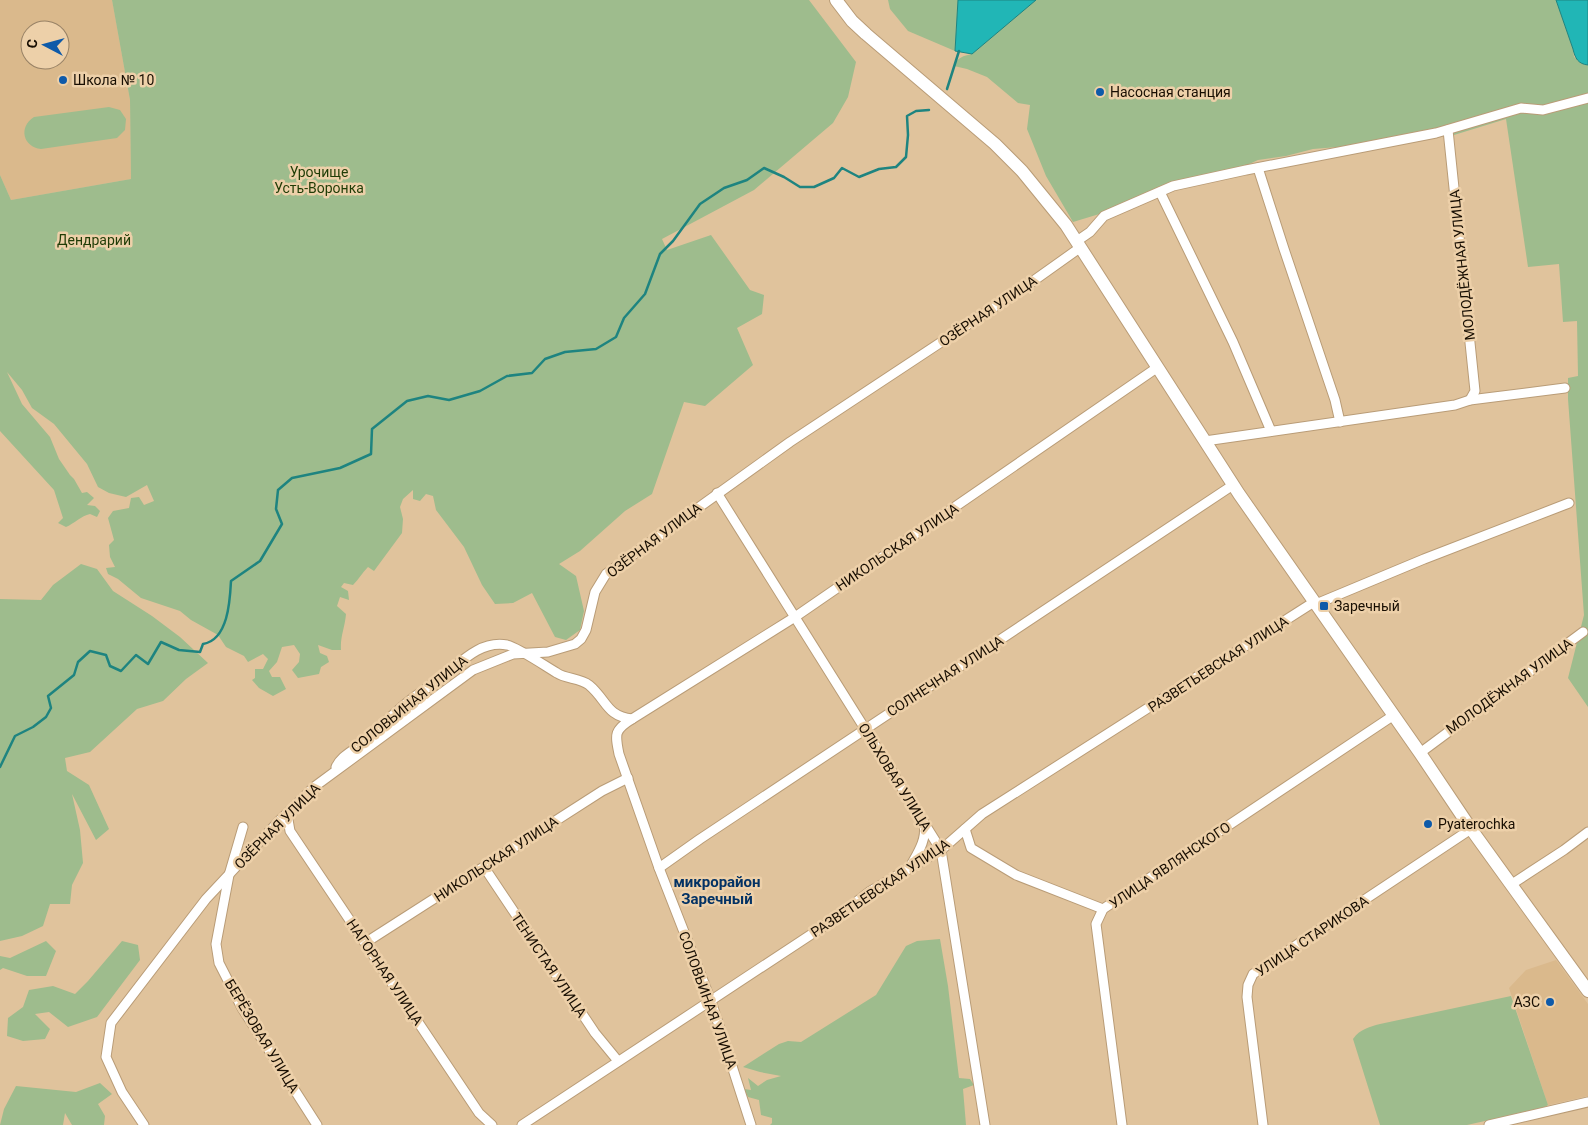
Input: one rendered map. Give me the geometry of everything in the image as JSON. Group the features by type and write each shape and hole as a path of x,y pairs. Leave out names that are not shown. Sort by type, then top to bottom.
{"street":[{"path":"836,0 852,21 866,34 995,144 1022,171 1047,201 1079,244 1233,485 1394,715 1471,829 1588,991"},
{"path":"1272,431 1234,342 1160,192 1173,186 1448,130 1521,108 1543,110 1588,98"},
{"name":"МОЛОДЁЖНАЯ УЛИЦА","path":"1448,130 1475,391 1470,400"},
{"path":"1258,168 1335,400 1340,422"},
{"name":"ОЗЁРНАЯ УЛИЦА","path":"144,1125 122,1092 106,1057 111,1023 206,899 314,787 473,670 513,654 548,652 575,644 581,639 586,630 595,592 606,574 790,442 1020,289 1079,244 1104,216 1160,192"},
{"name":"НИКОЛЬСКАЯ УЛИЦА","path":"632,719 795,617 1158,368"},
{"path":"1205,441 1455,405 1470,400 1565,388"},
{"name":"СОЛНЕЧНАЯ УЛИЦА","path":"658,868 1233,485"},
{"name":"ОЛЬХОВАЯ УЛИЦА","path":"717,493 941,850 986,1125"},
{"name":"РАЗВЕТЬЕВСКАЯ УЛИЦА","path":"522,1125 833,920 869,892 941,850 982,814 1315,603 1569,504"},
{"name":"МОЛОДЁЖНАЯ УЛИЦА","path":"1420,753 1584,632"},
{"name":"СОЛОВЬИНАЯ УЛИЦА","path":"334,772 337,764 342,759 400,708 481,648 496,644 509,646 525,654 560,676 587,684 613,714 618,717 632,719"},
{"name":"УЛИЦА ЯВЛЯНСКОГО","path":"1122,1125 1096,924 1103,909 1394,715"},
{"name":"СОЛОВЬИНАЯ УЛИЦА","path":"632,719 620,726 616,740 619,754 658,868 711,1001 749,1124"},
{"name":"НИКОЛЬСКАЯ УЛИЦА","path":"365,943 602,791 628,778"},
{"name":"НАГОРНАЯ УЛИЦА","path":"287,814 290,831 479,1113 492,1125"},
{"path":"910,867 923,840 924,824"},
{"name":"БЕРЁЗОВАЯ УЛИЦА","path":"243,827 229,875 216,944 219,963 242,1008 317,1125"},
{"path":"965,829 972,848 1016,875 1103,909"},
{"name":"УЛИЦА СТАРИКОВА","path":"1263,1125 1247,997 1248,985 1254,974 1471,829"},
{"path":"1512,884 1588,832"},
{"name":"ТЕНИСТАЯ УЛИЦА","path":"484,866 595,1033 618,1061"},
{"path":"1489,1125 1588,1102"}],"shaded area":[{"name":"Школа № 10","path":"0,0 112,0 130,100 131,179 11,200 0,175"},
{"path":"1556,960 1588,1004 1588,1096 1548,1105 1509,988 1526,970"}],"green space":[{"path":"112,0 809,0 856,62 848,97 833,123 754,190 662,239 667,250 711,235 750,290 764,295 762,314 737,328 753,365 705,406 684,402 652,494 625,511 580,551 559,564 576,576 584,611 580,630 566,640 555,637 532,593 513,603 495,604 482,585 464,547 436,510 433,496 426,494 420,501 413,499 413,490 403,499 400,507 403,519 402,533 374,571 368,567 353,585 344,583 341,587 348,591 349,600 340,597 337,606 346,614 341,650 332,650 318,645 320,653 327,656 329,662 321,667 319,674 298,678 292,670 299,662 300,654 294,645 282,647 277,662 269,671 272,677 280,677 286,689 273,696 259,688 252,680 255,678 255,669 263,669 268,659 263,654 248,662 244,656 226,647 218,635 191,620 180,611 141,598 118,579 108,574 106,568 115,567 110,557 109,545 114,540 108,518 113,511 129,508 131,498 139,497 144,505 154,501 147,485 126,497 109,493 98,487 87,464 54,424 32,408 22,390 7,372 22,404 50,437 59,459 82,493 87,492 94,498 87,505 95,506 100,511 97,517 90,514 66,527 58,523 63,518 54,490 0,431 0,175 11,200 131,179 130,100"},
{"path":"888,0 958,0 955,51 908,31 890,9"},
{"path":"1036,0 1556,0 1574,57 1588,65 1588,707 1568,678 1584,615 1568,399 1568,378 1578,376 1577,321 1563,322 1559,264 1528,267 1506,119 1454,135 1452,126 1365,143 1313,149 1286,156 1258,160 1245,166 1187,179 1106,212 1073,222 1046,176 1027,129 1030,105 1018,103 987,77 954,66 959,59 972,54"},
{"path":"109,107 120,110 126,119 125,130 117,138 41,149 30,145 25,136 26,126 34,117"},
{"path":"81,564 97,569 113,591 180,637 208,663 186,679 163,701 137,709 90,752 65,758 67,771 89,785 109,829 96,840 72,794 80,830 83,863 72,885 70,904 50,904 43,926 22,936 0,941 0,599 41,600 53,585"},
{"path":"940,939 948,986 959,1078 970,1079 974,1085 963,1089 966,1125 770,1125 772,1118 761,1115 759,1100 748,1097 744,1089 751,1090 748,1078 758,1086 767,1080 781,1076 743,1067 779,1044 788,1041 801,1042 876,995 906,946 917,941"},
{"path":"46,941 56,951 46,976 27,976 3,968 0,970 0,956 10,958"},
{"path":"122,941 138,945 140,960 97,1017 68,1027 49,1012 35,1014 50,1029 45,1039 23,1041 7,1036 8,1018 23,1007 29,990 53,986 75,994"},
{"path":"1511,996 1548,1105 1543,1108 1467,1125 1380,1125 1353,1039 1359,1033 1380,1024"},
{"path":"100,1083 112,1094 98,1104 105,1116 104,1125 72,1125 65,1113 63,1125 0,1125 4,1109 16,1086 76,1092"}],"water":[{"path":"958,0 1036,0 972,54 955,51"},
{"path":"1556,0 1588,0 1588,65 1579,62 1576,58"}],"waterway":[{"path":"947,89 959,51"},
{"path":"0,767 15,736 33,727 46,717 51,708 48,696 74,675 78,662 90,651 106,655 110,666 121,671 136,655 148,664 161,642 179,650 200,652 203,644 211,641 218,635 223,628 226,618 231,581 260,561 282,524 276,509 278,490 292,478 340,468 371,454 372,429 407,401 428,396 449,400 480,391 507,376 532,373 545,359 565,352 596,349 616,337 624,318 645,294 660,254 673,241 700,204 724,188 747,180 764,168 800,187 814,187 834,178 842,168 859,177 879,169 896,167 906,157 907,116 916,111 929,110"}],"place":[{"name":"Школа № 10","path":"63,80"},
{"name":"Насосная станция","path":"1100,92"},
{"name":"Заречный","path":"1324,606"},
{"name":"Pyaterochka","path":"1428,824"},
{"name":"АЗС","path":"1550,1002"}],"district":[{"name":"микрорайон Заречный","path":"717,890"}],"park label":[{"name":"Урочище Усть-Воронка","path":"319,180"},
{"name":"Дендрарий","path":"94,240"}]}
